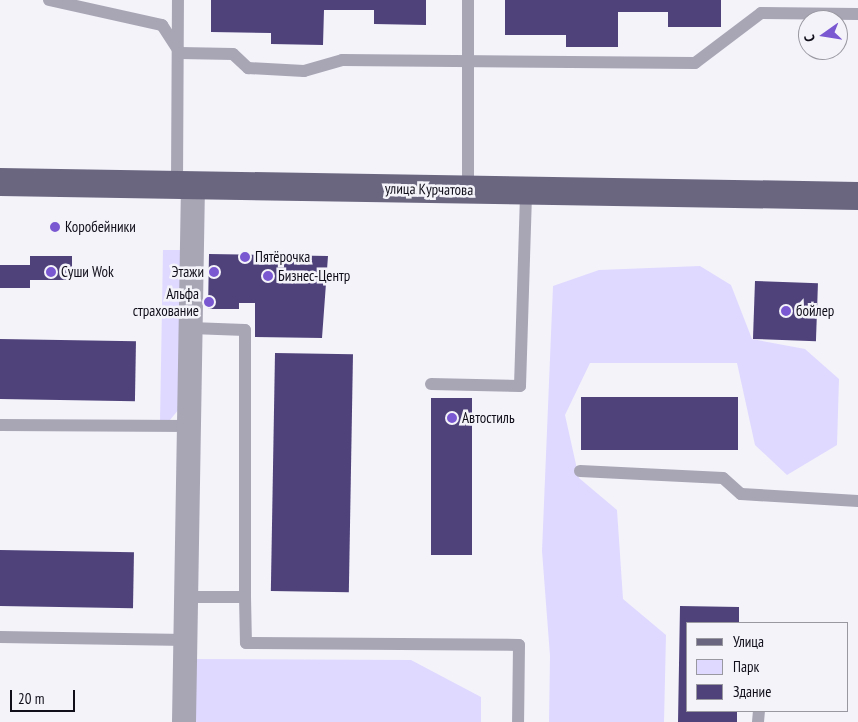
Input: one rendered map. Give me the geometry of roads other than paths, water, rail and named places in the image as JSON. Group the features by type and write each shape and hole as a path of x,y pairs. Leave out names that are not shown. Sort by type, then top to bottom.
{"main road":[{"name":"улица Курчатова","path":"0,182 858,196"}],"street":[{"path":"184,722 191,328 185,184"}],"lane":[{"path":"49,0 162,25 180,53"},
{"path":"178,0 185,184"},
{"path":"468,0 468,190"},
{"path":"760,0 762,13"},
{"path":"180,53 233,54 248,68 304,71 342,60 695,63 762,13 858,14"},
{"path":"432,384 520,386 526,191"},
{"path":"191,328 245,330 246,643 519,645 518,722"},
{"path":"0,425 189,426"},
{"path":"580,470 723,478 740,494 858,501"},
{"path":"186,598 245,597"},
{"path":"0,638 186,640"}],"place":[{"name":"Коробейники","path":"55,227"},
{"name":"Пятёрочка","path":"245,257"},
{"name":"Суши Wok","path":"51,272"},
{"name":"Этажи","path":"214,272"},
{"name":"Бизнес-Центр","path":"268,276"},
{"name":"Альфа страхование","path":"209,302"},
{"name":"бойлер","path":"786,311"},
{"name":"Автостиль","path":"452,418"}]}
